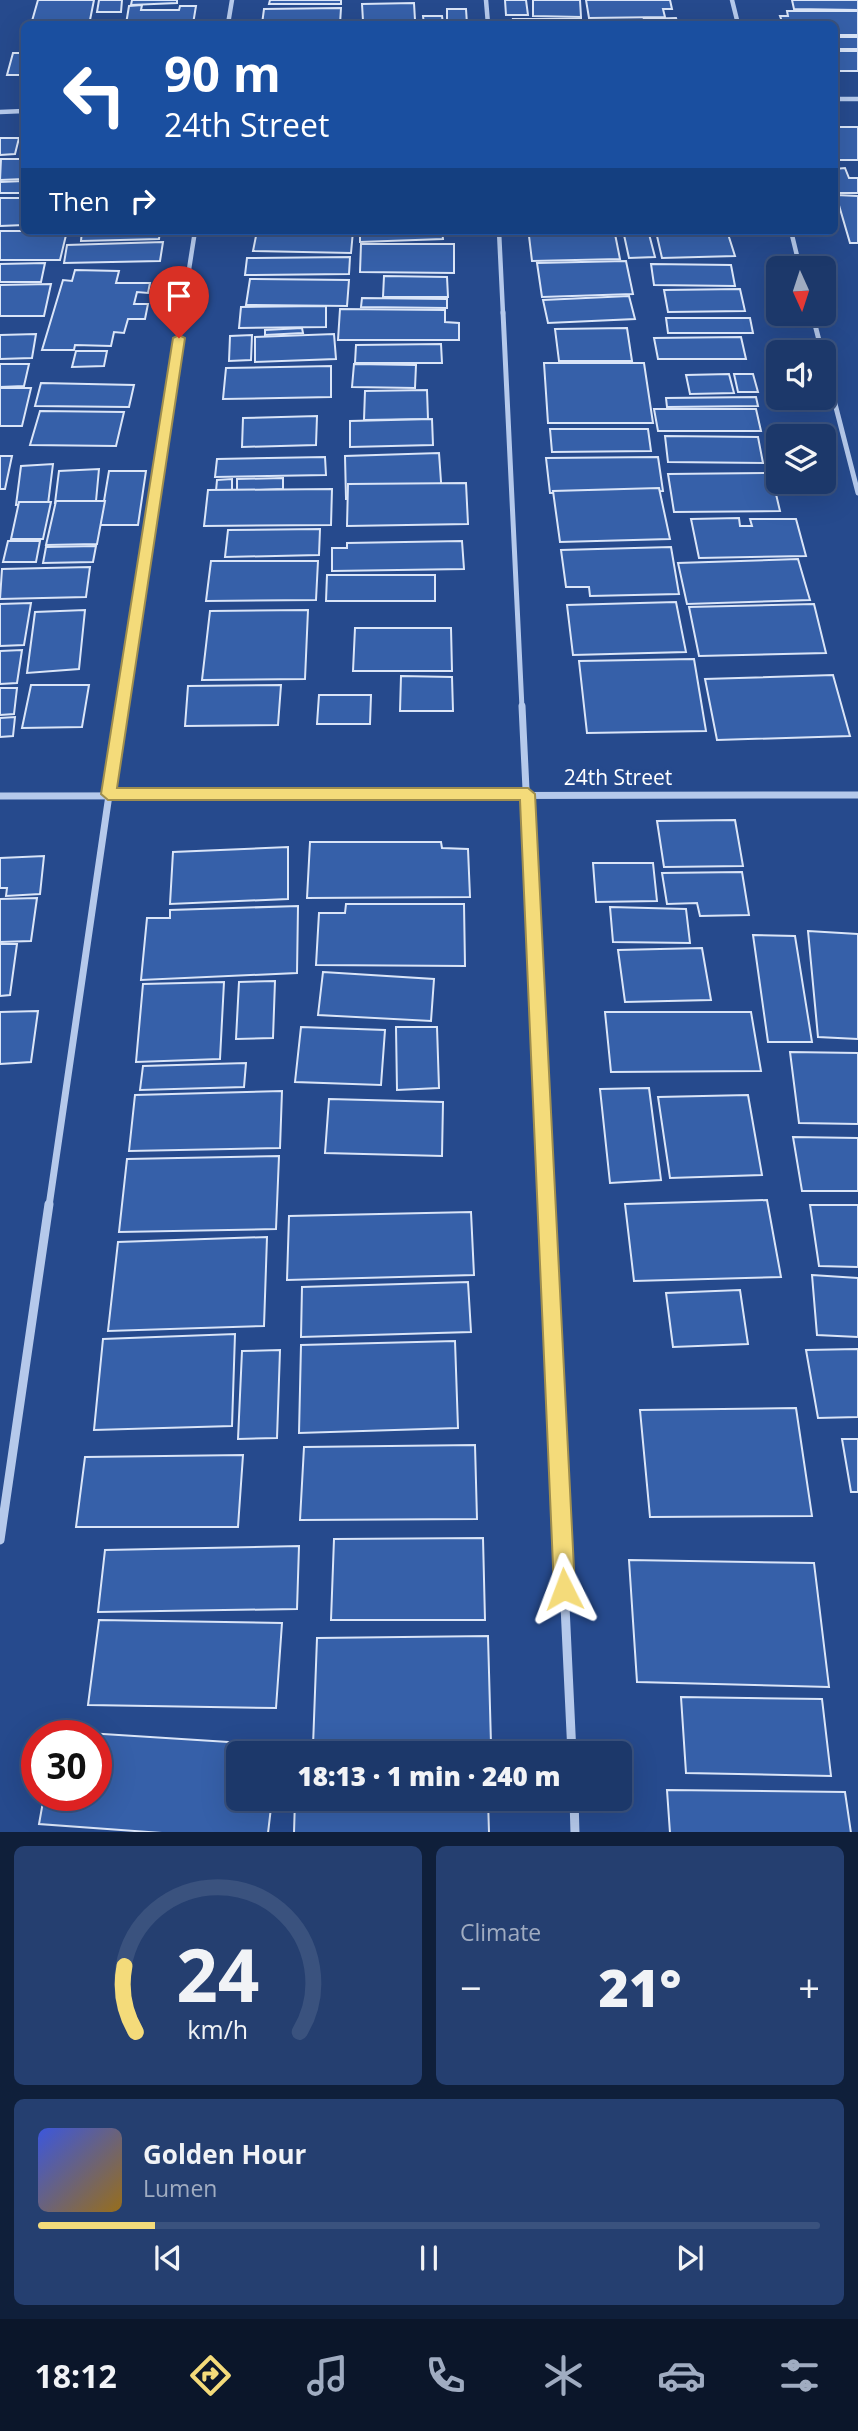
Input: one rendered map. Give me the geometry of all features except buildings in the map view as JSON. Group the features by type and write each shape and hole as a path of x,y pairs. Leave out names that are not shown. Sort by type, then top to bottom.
{"street":[{"path":"228,21 232,0"},
{"path":"486,0 488,21"},
{"path":"732,0 737,21"},
{"path":"838,99 858,99"},
{"path":"0,112 21,111"},
{"path":"0,1539 108,794 194,235"},
{"path":"499,235 571,1741"},
{"path":"792,235 797,256"},
{"path":"836,408 858,494"},
{"name":"24th Street","path":"0,796 858,795"},
{"path":"575,1811 576,1832"}],"route":[{"path":"179,338 108,794 528,794 564,1589"}]}
